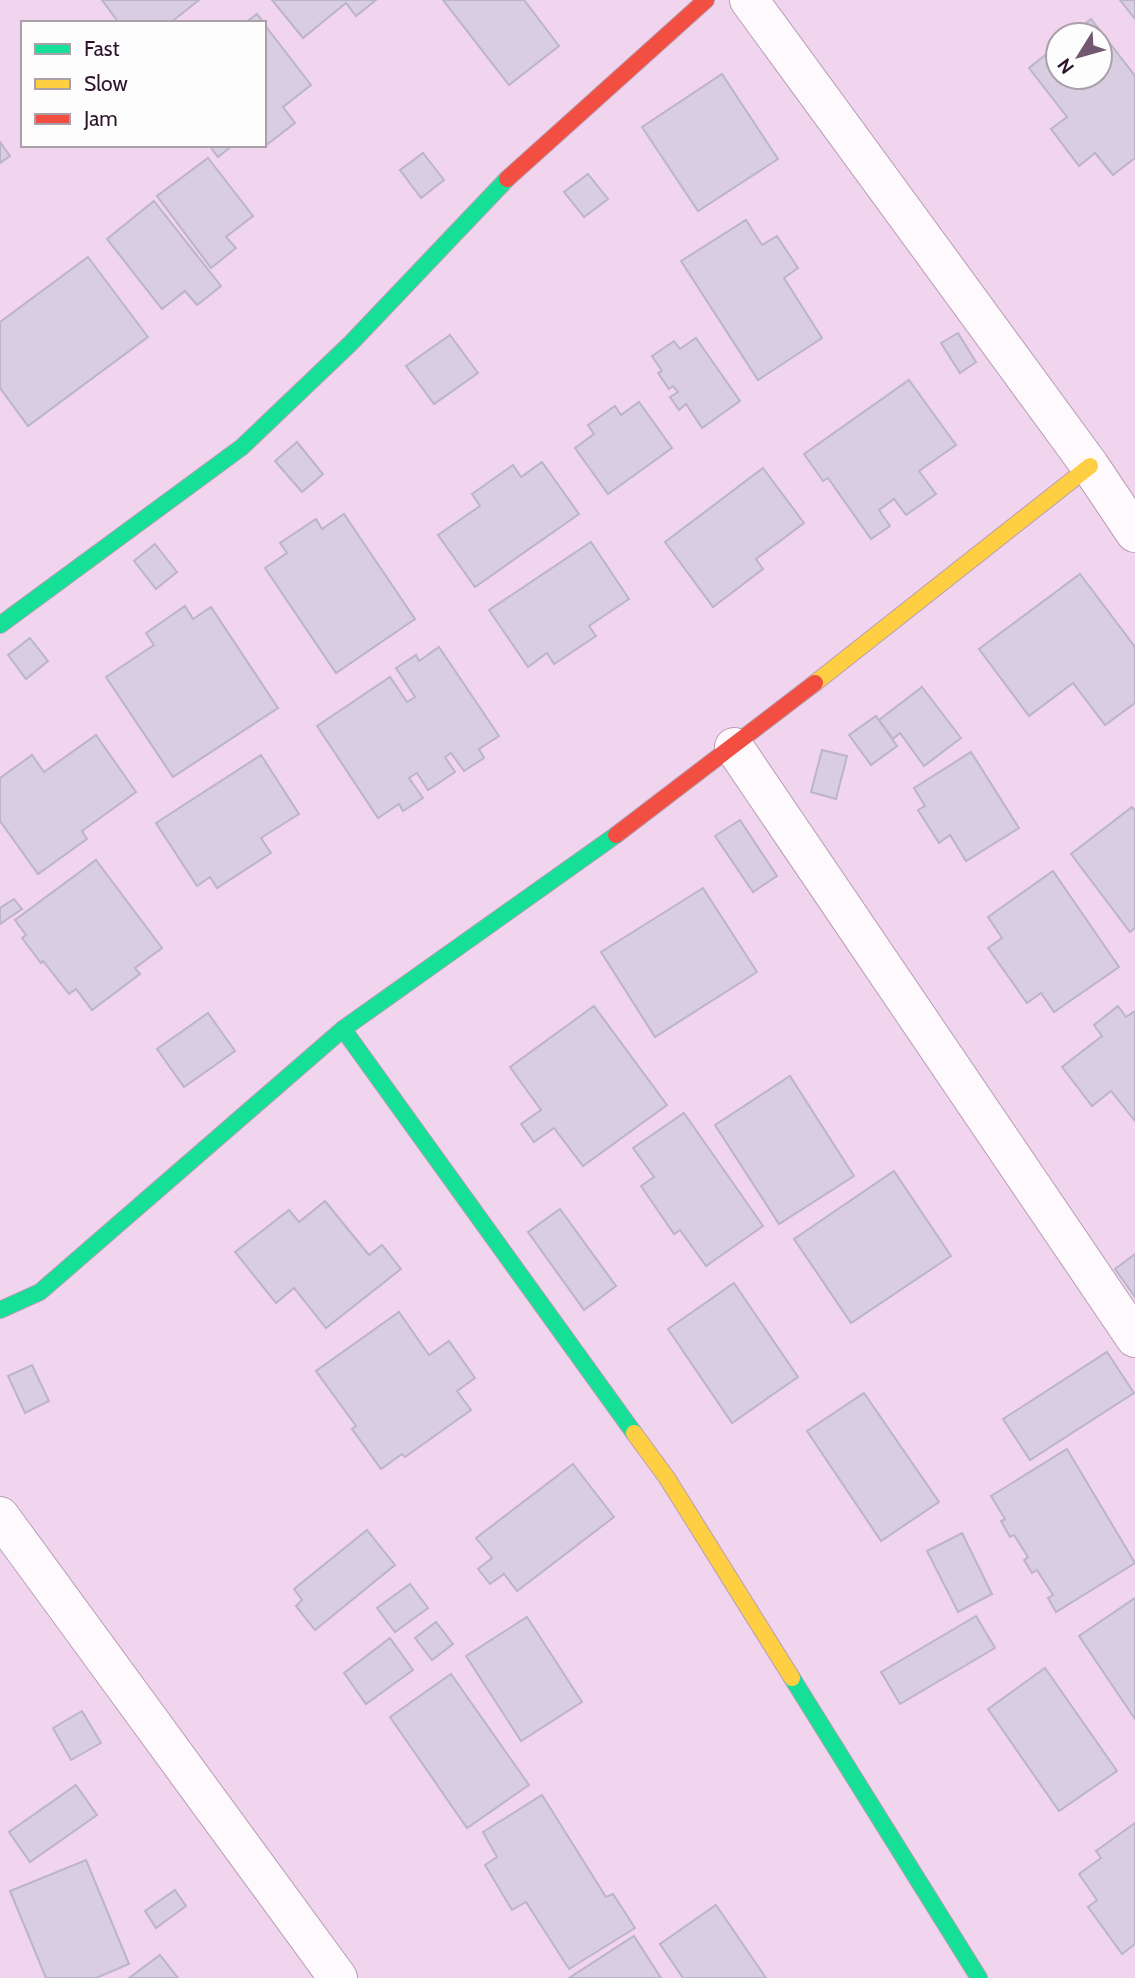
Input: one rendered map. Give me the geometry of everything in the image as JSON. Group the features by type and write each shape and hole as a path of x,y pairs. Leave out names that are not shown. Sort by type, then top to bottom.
{"street":[{"path":"0,625 242,447 351,344 493,192 706,0"},
{"path":"749,0 1090,466 1135,533"},
{"path":"0,1310 40,1292 343,1030 604,844 734,747 1090,466"},
{"path":"734,747 1135,1338"},
{"path":"343,1030 667,1478 979,1978"},
{"path":"0,1516 338,1978"}],"building":[{"path":"102,0 199,0 173,21 118,21"},
{"path":"272,0 376,0 356,16 346,3 303,38"},
{"path":"443,0 524,0 559,46 509,85"},
{"path":"1120,0 1135,0 1135,19"},
{"path":"257,14 262,21 248,21"},
{"path":"266,27 311,85 283,107 295,123 266,145"},
{"path":"1114,49 1135,76 1135,158 1113,175 1095,153 1079,166 1051,129 1067,117 1047,91 1114,91"},
{"path":"1044,56 1044,87 1029,68"},
{"path":"722,74 778,159 698,211 642,127"},
{"path":"0,142 10,156 0,163"},
{"path":"210,147 230,147 218,157"},
{"path":"423,153 444,180 421,198 400,170"},
{"path":"208,158 253,216 226,237 236,248 211,268 157,196"},
{"path":"588,174 608,199 584,217 564,192"},
{"path":"154,201 221,286 197,305 185,291 162,309 107,239"},
{"path":"746,220 762,245 777,236 798,268 784,278 822,338 758,380 681,261"},
{"path":"88,257 148,337 28,426 0,388 0,322"},
{"path":"958,333 976,362 960,373 941,343"},
{"path":"450,335 478,373 434,404 406,366"},
{"path":"696,338 740,401 702,428 686,404 679,410 670,397 678,392 673,386 669,389 658,373 662,371 652,356 674,341 680,349"},
{"path":"909,380 956,445 919,471 936,494 906,515 894,499 879,510 890,526 871,539 828,478 823,481 804,454"},
{"path":"639,402 672,448 608,494 575,448 594,434 588,425 615,406 621,415"},
{"path":"297,442 323,474 302,492 275,461"},
{"path":"542,462 579,514 475,587 438,535 480,506 472,494 513,465 521,477"},
{"path":"763,468 804,523 756,559 763,569 713,607 665,542"},
{"path":"344,514 415,619 336,673 265,568 287,553 280,543 316,519 322,529"},
{"path":"591,542 629,599 589,626 596,636 554,664 547,653 528,667 489,610"},
{"path":"155,544 177,572 156,589 134,561"},
{"path":"1080,574 1135,647 1135,703 1105,725 1073,683 1029,716 979,649"},
{"path":"185,606 193,619 211,607 278,708 173,777 106,677 154,645 146,633"},
{"path":"30,638 48,661 26,679 8,655"},
{"path":"439,647 499,736 479,749 484,758 464,771 451,753 445,757 455,772 428,790 417,773 409,778 423,798 403,811 399,804 378,818 317,726 390,677 407,702 415,697 396,668 416,655 419,661"},
{"path":"922,687 961,738 924,766 900,733 893,739 879,720"},
{"path":"876,716 897,746 871,765 849,735"},
{"path":"96,735 136,792 82,831 87,839 38,874 0,821 0,778 32,755 44,772"},
{"path":"822,750 847,756 836,799 811,792"},
{"path":"971,752 1019,828 966,861 950,835 939,843 918,810 925,806 914,788"},
{"path":"261,755 299,814 261,838 271,853 217,888 210,877 197,886 156,823"},
{"path":"1132,807 1135,811 1135,928 1130,932 1071,854"},
{"path":"740,820 777,876 753,892 715,836"},
{"path":"96,860 162,948 135,968 140,974 92,1010 76,989 69,994 43,961 41,963 22,938 26,935 15,920"},
{"path":"1053,871 1119,967 1054,1012 1041,993 1027,1003 988,948 1002,938 988,917"},
{"path":"703,888 757,972 655,1037 601,952"},
{"path":"14,899 22,909 0,924 0,908"},
{"path":"594,1006 667,1105 583,1166 554,1128 534,1142 521,1124 541,1110 510,1067"},
{"path":"1118,1006 1126,1017 1135,1011 1135,1121 1111,1091 1092,1106 1062,1067 1102,1036 1094,1025"},
{"path":"208,1013 235,1051 184,1087 157,1049"},
{"path":"790,1076 854,1176 779,1224 715,1125"},
{"path":"684,1113 763,1226 706,1266 680,1230 674,1234 641,1186 654,1177 633,1148"},
{"path":"894,1171 951,1256 851,1323 794,1239"},
{"path":"325,1201 369,1255 382,1245 401,1269 326,1328 294,1288 276,1303 235,1252 289,1210 299,1222"},
{"path":"560,1209 616,1286 584,1310 528,1232"},
{"path":"1135,1254 1135,1297 1115,1269"},
{"path":"734,1283 798,1377 732,1423 668,1329"},
{"path":"399,1312 429,1355 449,1341 475,1378 457,1391 471,1410 405,1457 402,1454 381,1469 352,1429 356,1426 316,1371"},
{"path":"1107,1352 1134,1393 1030,1460 1003,1419"},
{"path":"32,1365 49,1401 25,1413 8,1376"},
{"path":"864,1393 939,1502 881,1541 807,1431"},
{"path":"1067,1449 1135,1563 1056,1612 1048,1598 1053,1595 1037,1570 1032,1573 1024,1560 1028,1557 1014,1535 1010,1537 1001,1521 1005,1519 991,1496"},
{"path":"573,1464 614,1517 517,1591 504,1574 490,1584 478,1569 492,1558 476,1538"},
{"path":"367,1530 395,1565 315,1630 296,1606 302,1600 294,1589"},
{"path":"962,1533 992,1594 958,1612 927,1551"},
{"path":"410,1584 428,1608 395,1632 377,1608"},
{"path":"1135,1598 1135,1719 1079,1636"},
{"path":"976,1616 995,1648 900,1704 881,1672"},
{"path":"527,1617 582,1702 521,1741 466,1656"},
{"path":"436,1622 453,1644 432,1660 415,1638"},
{"path":"390,1638 413,1670 366,1704 344,1673"},
{"path":"1045,1668 1117,1771 1059,1811 988,1709"},
{"path":"451,1674 529,1785 467,1828 390,1717"},
{"path":"82,1711 101,1743 71,1760 53,1728"},
{"path":"76,1785 97,1815 30,1862 9,1832"},
{"path":"542,1795 606,1897 613,1894 635,1928 569,1969 526,1902 512,1910 485,1865 497,1857 483,1832"},
{"path":"1135,1823 1135,1944 1122,1954 1088,1907 1097,1900 1079,1874 1101,1858 1096,1851"},
{"path":"86,1860 129,1964 96,1978 46,1978 10,1891"},
{"path":"175,1890 186,1906 156,1928 145,1911"},
{"path":"716,1905 766,1978 683,1978 660,1944"},
{"path":"634,1936 661,1978 569,1978"},
{"path":"160,1955 178,1978 129,1978"}],"traffic: fast":[{"path":"0,625 242,447 351,343 507,179"},
{"path":"0,1310 40,1292 343,1029 616,835"},
{"path":"343,1029 634,1433"},
{"path":"792,1678 979,1978"}],"traffic: slow":[{"path":"815,683 1090,466"},
{"path":"634,1433 667,1478 792,1678"}],"traffic: jam":[{"path":"507,179 706,0"},
{"path":"616,835 815,683"}]}
